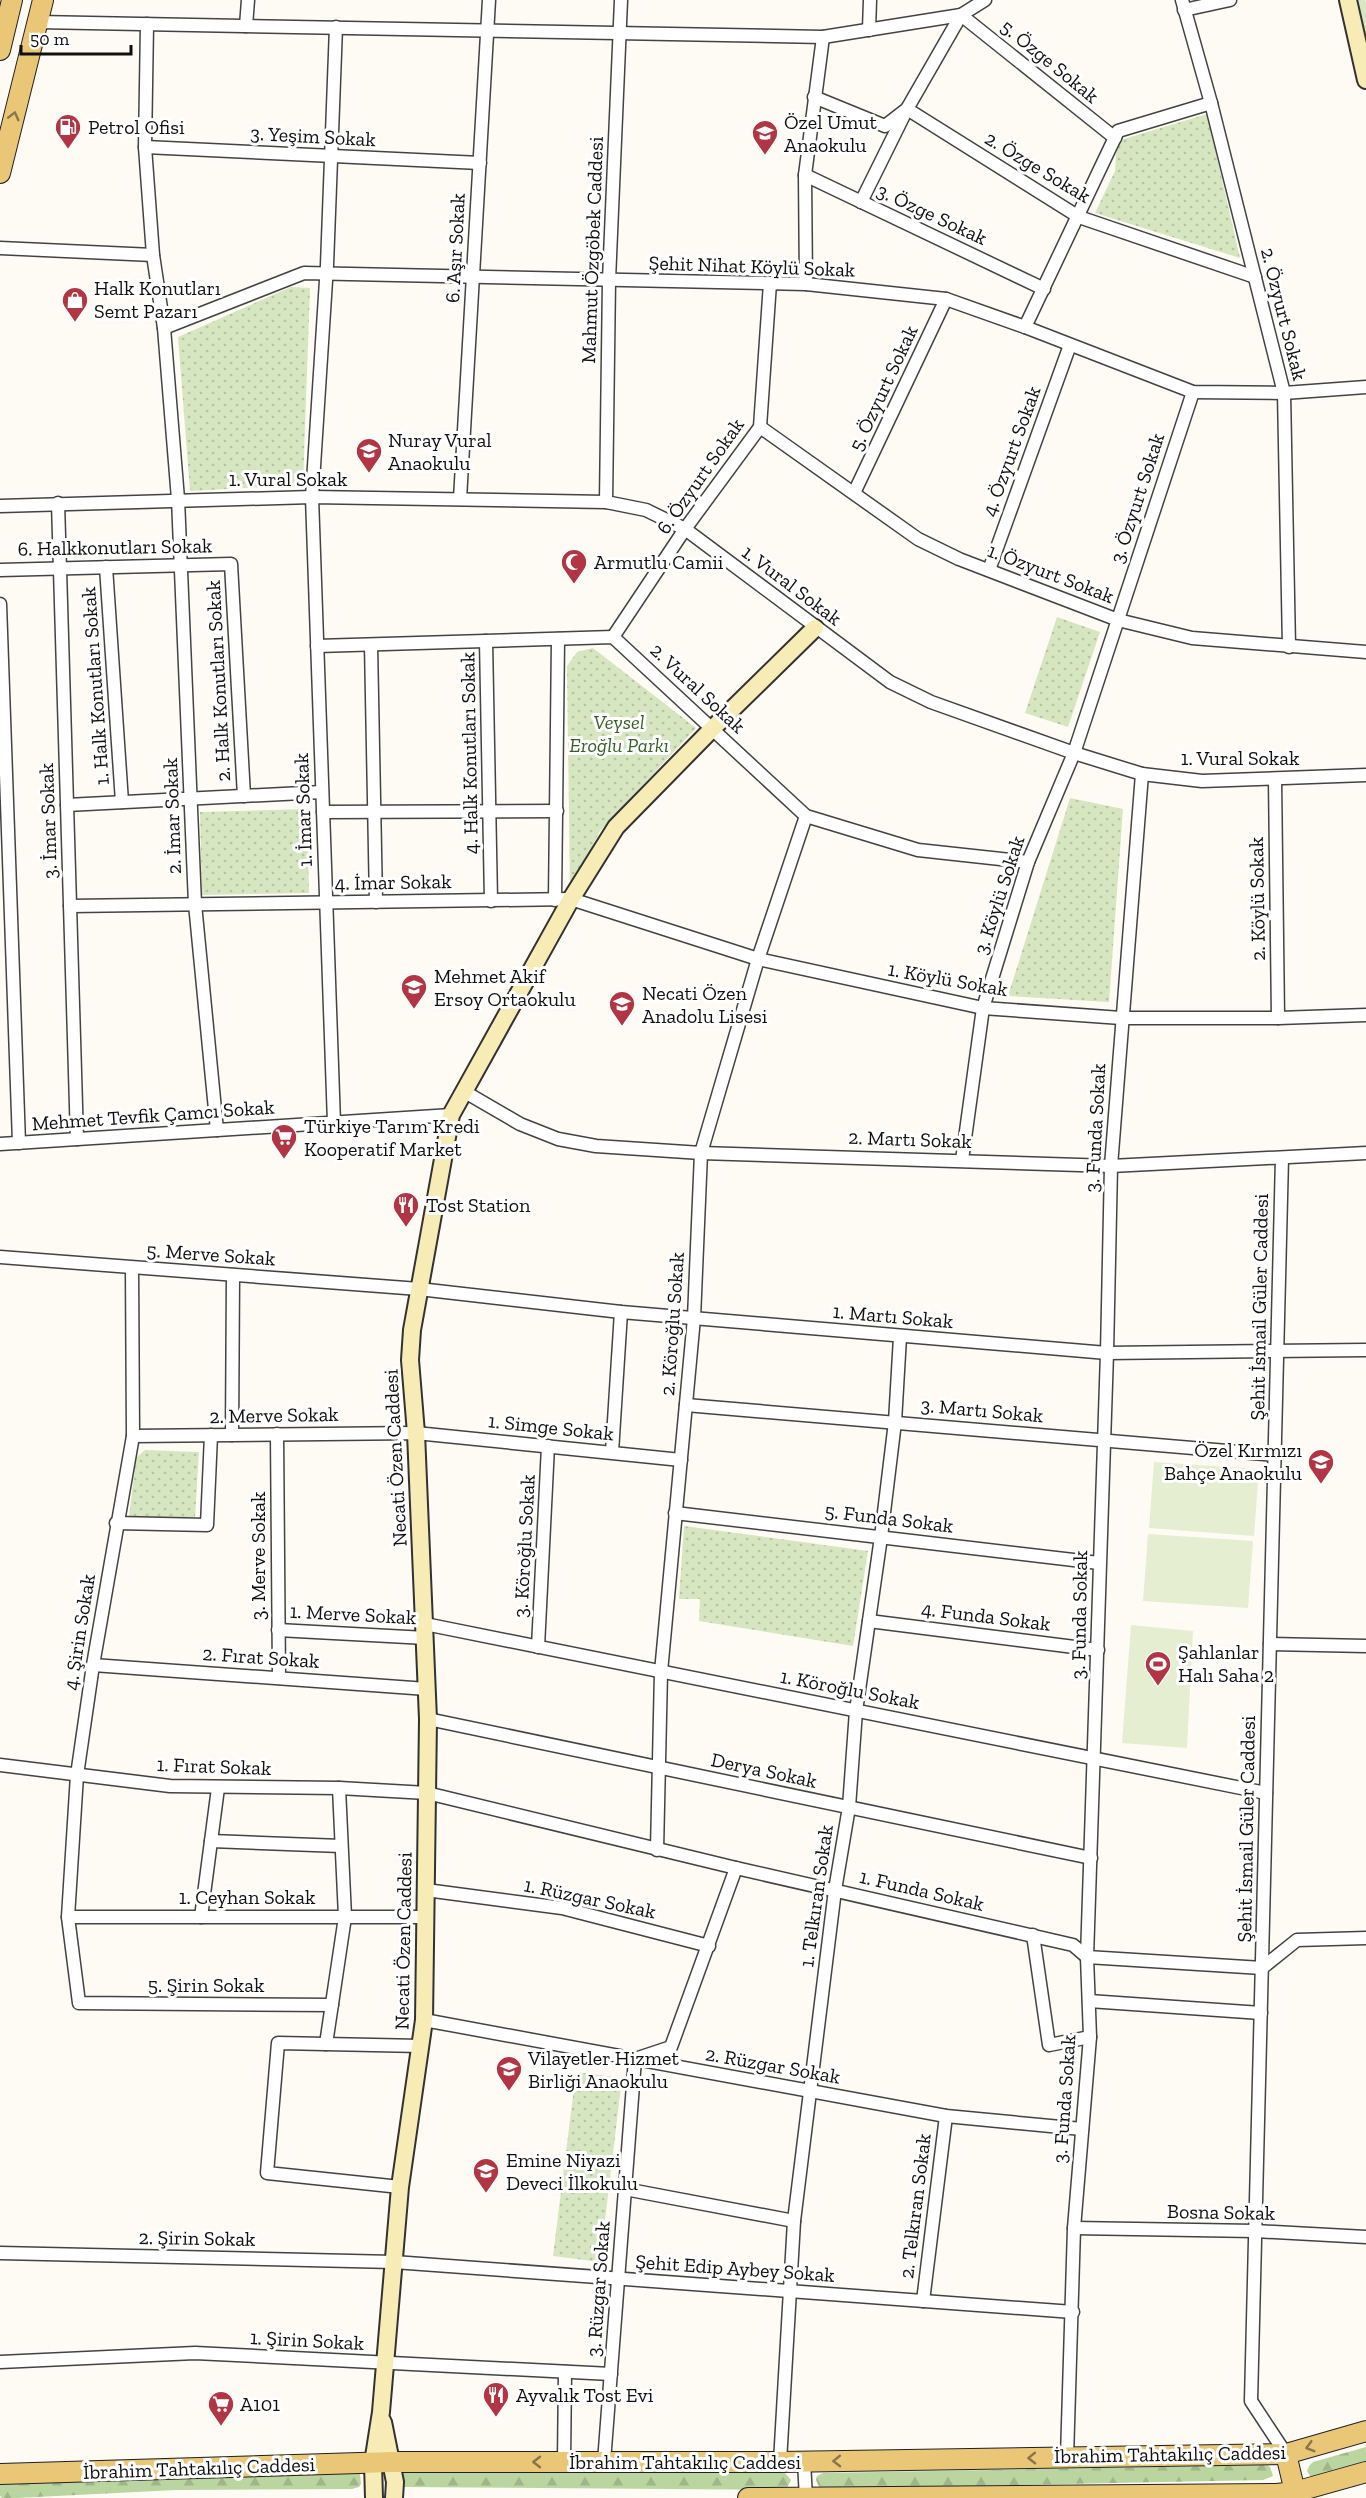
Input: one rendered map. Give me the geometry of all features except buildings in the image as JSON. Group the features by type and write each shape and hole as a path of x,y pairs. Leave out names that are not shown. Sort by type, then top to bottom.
{"main road":[{"path":"0,173 43,0"},
{"path":"0,50 7,11"},
{"name":"İbrahim Tahtakılıç Caddesi","path":"0,2474 383,2462 804,2462 1286,2454 1366,2431"},
{"path":"1286,2454 1296,2495"},
{"name":"İbrahim Tahtakılıç Caddesi","path":"748,2498 1296,2495 1366,2472"}],"street":[{"path":"246,26 248,0"},
{"name":"6. Aşır Sokak","path":"460,499 489,0"},
{"name":"Mahmut Özgöbek Caddesi","path":"606,502 609,280 621,0"},
{"path":"868,30 870,0"},
{"path":"38,21 823,37 961,15 985,0"},
{"path":"1183,5 1230,0"},
{"path":"1348,0 1366,80"},
{"name":"2. Özyurt Sokak","path":"1183,5 1211,103 1284,393 1289,647"},
{"path":"861,202 907,109 961,15"},
{"name":"5. Özge Sokak","path":"961,15 1115,138"},
{"name":"2. İmar Sokak","path":"147,24 145,147 153,255 164,328 178,499 195,904 217,1130"},
{"name":"1. İmar Sokak","path":"334,1123 312,497 326,274 336,27"},
{"path":"806,284 805,175 823,37"},
{"path":"814,97 885,126 907,109"},
{"path":"1025,327 1118,131 1211,103"},
{"name":"2. Özge Sokak","path":"907,109 1079,217 1255,277"},
{"name":"3. Yeşim Sokak","path":"145,147 480,163"},
{"name":"3. Özge Sokak","path":"805,175 1044,289"},
{"path":"0,248 153,255"},
{"name":"Şehit Nihat Köylü Sokak","path":"164,328 304,273 806,284 946,299 1193,392 1284,393 1366,387"},
{"name":"6. Özyurt Sokak","path":"614,637 686,530 760,427 770,284"},
{"name":"5. Özyurt Sokak","path":"854,493 946,299"},
{"name":"4. Özyurt Sokak","path":"989,570 1070,345"},
{"name":"3. Özyurt Sokak","path":"1074,753 1193,392"},
{"name":"1. Özyurt Sokak","path":"760,427 918,539 959,559 1118,620 1192,638 1366,652"},
{"name":"1. Vural Sokak","path":"0,506 178,499 312,497 606,502 646,510 686,530 890,682 931,702 1074,753 1142,774 1202,781 1366,775"},
{"name":"3. İmar Sokak","path":"58,503 77,1139"},
{"name":"6. Halkkonutları Sokak","path":"0,570 231,564"},
{"name":"2. Halk Konutları Sokak","path":"231,564 244,796"},
{"name":"1. Halk Konutları Sokak","path":"106,567 122,802"},
{"path":"0,604 19,1143"},
{"name":"Necati Özen Caddesi","path":"394,2498 383,2462 381,2412 400,2187 424,2020 429,1719 416,1433 410,1360 419,1289 452,1115 563,900 616,827 815,628"},
{"path":"317,646 614,637"},
{"name":"2. Vural Sokak","path":"614,637 806,816 918,850 1028,862"},
{"path":"558,639 557,811 563,900"},
{"name":"4. Halk Konutları Sokak","path":"486,641 492,901"},
{"path":"371,645 376,902"},
{"name":"3. Köylü Sokak","path":"962,1160 983,1008 1028,862 1074,753"},
{"name":"3. Funda Sokak","path":"1066,2457 1073,2312 1074,2228 1090,2037 1087,1958 1111,1166 1142,774"},
{"name":"2. Köylü Sokak","path":"1275,779 1278,1018"},
{"path":"67,805 322,792"},
{"path":"323,812 557,811"},
{"name":"2. Köroğlu Sokak","path":"657,1850 661,1672 694,1318 701,1153 758,959 806,816"},
{"name":"4. İmar Sokak","path":"70,906 563,900"},
{"name":"1. Köylü Sokak","path":"563,900 758,959 983,1008 1121,1018 1278,1018 1366,1015"},
{"name":"2. Martı Sokak","path":"465,1092 520,1124 558,1139 596,1146 701,1153 1111,1166 1366,1153"},
{"name":"Mehmet Tevfik Çamcı Sokak","path":"0,1144 452,1115"},
{"name":"Şehit İsmail Güler Caddesi","path":"1282,1158 1251,2400 1286,2454"},
{"name":"5. Merve Sokak","path":"0,1257 419,1289"},
{"name":"4. Şirin Sokak","path":"79,2004 68,1917 77,1775 116,1523 133,1436 132,1268"},
{"path":"232,1435 233,1275"},
{"name":"1. Martı Sokak","path":"419,1289 621,1312 1107,1353 1366,1350"},
{"path":"612,1452 621,1312"},
{"name":"1. Telkıran Sokak","path":"780,2462 794,2220 809,2091 849,1807 856,1711 895,1422 900,1337"},
{"name":"3. Martı Sokak","path":"686,1405 1275,1455"},
{"name":"2. Merve Sokak","path":"133,1436 416,1433"},
{"name":"1. Simge Sokak","path":"416,1433 681,1460"},
{"name":"3. Merve Sokak","path":"277,1434 279,1678"},
{"path":"116,1523 207,1525 211,1435"},
{"name":"3. Köroğlu Sokak","path":"538,1647 548,1446"},
{"name":"5. Funda Sokak","path":"675,1513 1099,1563"},
{"name":"4. Funda Sokak","path":"869,1621 1098,1650"},
{"name":"1. Merve Sokak","path":"278,1630 425,1631"},
{"name":"1. Köroğlu Sokak","path":"425,1631 538,1647 1266,1793"},
{"path":"1270,1644 1366,1646"},
{"name":"2. Fırat Sokak","path":"93,1665 427,1689"},
{"name":"Derya Sokak","path":"429,1719 1091,1858"},
{"name":"1. Fırat Sokak","path":"0,1765 170,1786 339,1788 427,1793"},
{"path":"201,1917 218,1788"},
{"path":"326,2044 345,1917 339,1788"},
{"name":"1. Funda Sokak","path":"427,1793 657,1850 1033,1935 1073,1945 1087,1958 1262,1968"},
{"path":"211,1841 341,1846"},
{"path":"635,2059 671,2047 736,1868"},
{"name":"1. Rüzgar Sokak","path":"426,1890 562,1908 709,1946"},
{"name":"1. Ceyhan Sokak","path":"68,1917 426,1917"},
{"path":"1033,1935 1049,2045 1090,2037"},
{"path":"1262,1968 1297,1940 1366,1938"},
{"path":"1089,2001 1261,2013"},
{"name":"5. Şirin Sokak","path":"79,2004 332,2005"},
{"name":"2. Rüzgar Sokak","path":"424,2020 946,2116 1082,2129"},
{"path":"400,2187 267,2173 278,2043 421,2046"},
{"name":"3. Rüzgar Sokak","path":"604,2462 635,2059"},
{"name":"2. Telkıran Sokak","path":"923,2301 946,2116"},
{"path":"625,2189 794,2220"},
{"name":"Bosna Sokak","path":"1074,2228 1255,2231 1366,2237"},
{"name":"2. Şirin Sokak","path":"0,2253 394,2262"},
{"name":"Şehit Edip Aybey Sokak","path":"394,2262 1073,2312"},
{"name":"1. Şirin Sokak","path":"0,2362 195,2353 611,2374"},
{"path":"564,2462 565,2372"},
{"name":"Necati Özen Caddesi","path":"374,2498 383,2462"},
{"path":"804,2462 806,2497"}],"green space":[{"path":"1357,0 1365,0 1366,3 1366,40"},
{"path":"1207,114 1240,258 1095,213 1115,171 1117,141"},
{"path":"291,287 310,288 303,485 190,491 178,337"},
{"path":"1057,617 1100,632 1068,727 1025,713"},
{"name":"Veysel Eroğlu Parkı","path":"593,648 696,728 600,831 570,890 567,666 577,652"},
{"path":"1070,798 1123,809 1109,1002 1008,996"},
{"path":"307,809 309,893 202,895 200,812"},
{"path":"145,1450 199,1452 195,1517 129,1517 136,1458"},
{"path":"1154,1462 1259,1469 1254,1536 1149,1528"},
{"path":"684,1526 868,1551 853,1646 699,1621 700,1599 679,1599"},
{"name":"Şahlanlar Halı Saha 2","path":"1148,1534 1253,1541 1248,1608 1143,1601"},
{"name":"Şahlanlar Halı Saha 2","path":"1131,1625 1193,1631 1187,1748 1122,1743"},
{"path":"576,2072 622,2078 600,2262 553,2256"},
{"path":"1366,2447 1366,2463 1316,2477 1310,2476 1307,2471 1313,2462"},
{"path":"1267,2465 1273,2476 1263,2480 820,2489 816,2480 817,2476 823,2473"},
{"path":"406,2470 785,2473 791,2480 786,2490 404,2487 400,2483 401,2473"},
{"path":"356,2472 360,2474 361,2484 352,2489 176,2490 17,2498 0,2496 0,2483"}],"place":[{"name":"Petrol Ofisi","path":"68,150"},
{"name":"Özel Umut Anaokulu","path":"765,156"},
{"name":"Halk Konutları Semt Pazarı","path":"75,323"},
{"name":"Nuray Vural Anaokulu","path":"369,474"},
{"name":"Armutlu Camii","path":"574,585"},
{"name":"Mehmet Akif Ersoy Ortaokulu","path":"414,1010"},
{"name":"Necati Özen Anadolu Lisesi","path":"622,1027"},
{"name":"Türkiye Tarım Kredi Kooperatif Market","path":"284,1160"},
{"name":"Tost Station","path":"406,1228"},
{"name":"Özel Kırmızı Bahçe Anaokulu","path":"1321,1485"},
{"name":"Şahlanlar Halı Saha 2","path":"1158,1687"},
{"name":"Vilayetler Hizmet Birliği Anaokulu","path":"509,2092"},
{"name":"Emine Niyazi Deveci İlkokulu","path":"486,2194"},
{"name":"Ayvalık Tost Evi","path":"496,2418"},
{"name":"A101","path":"221,2427"}]}
